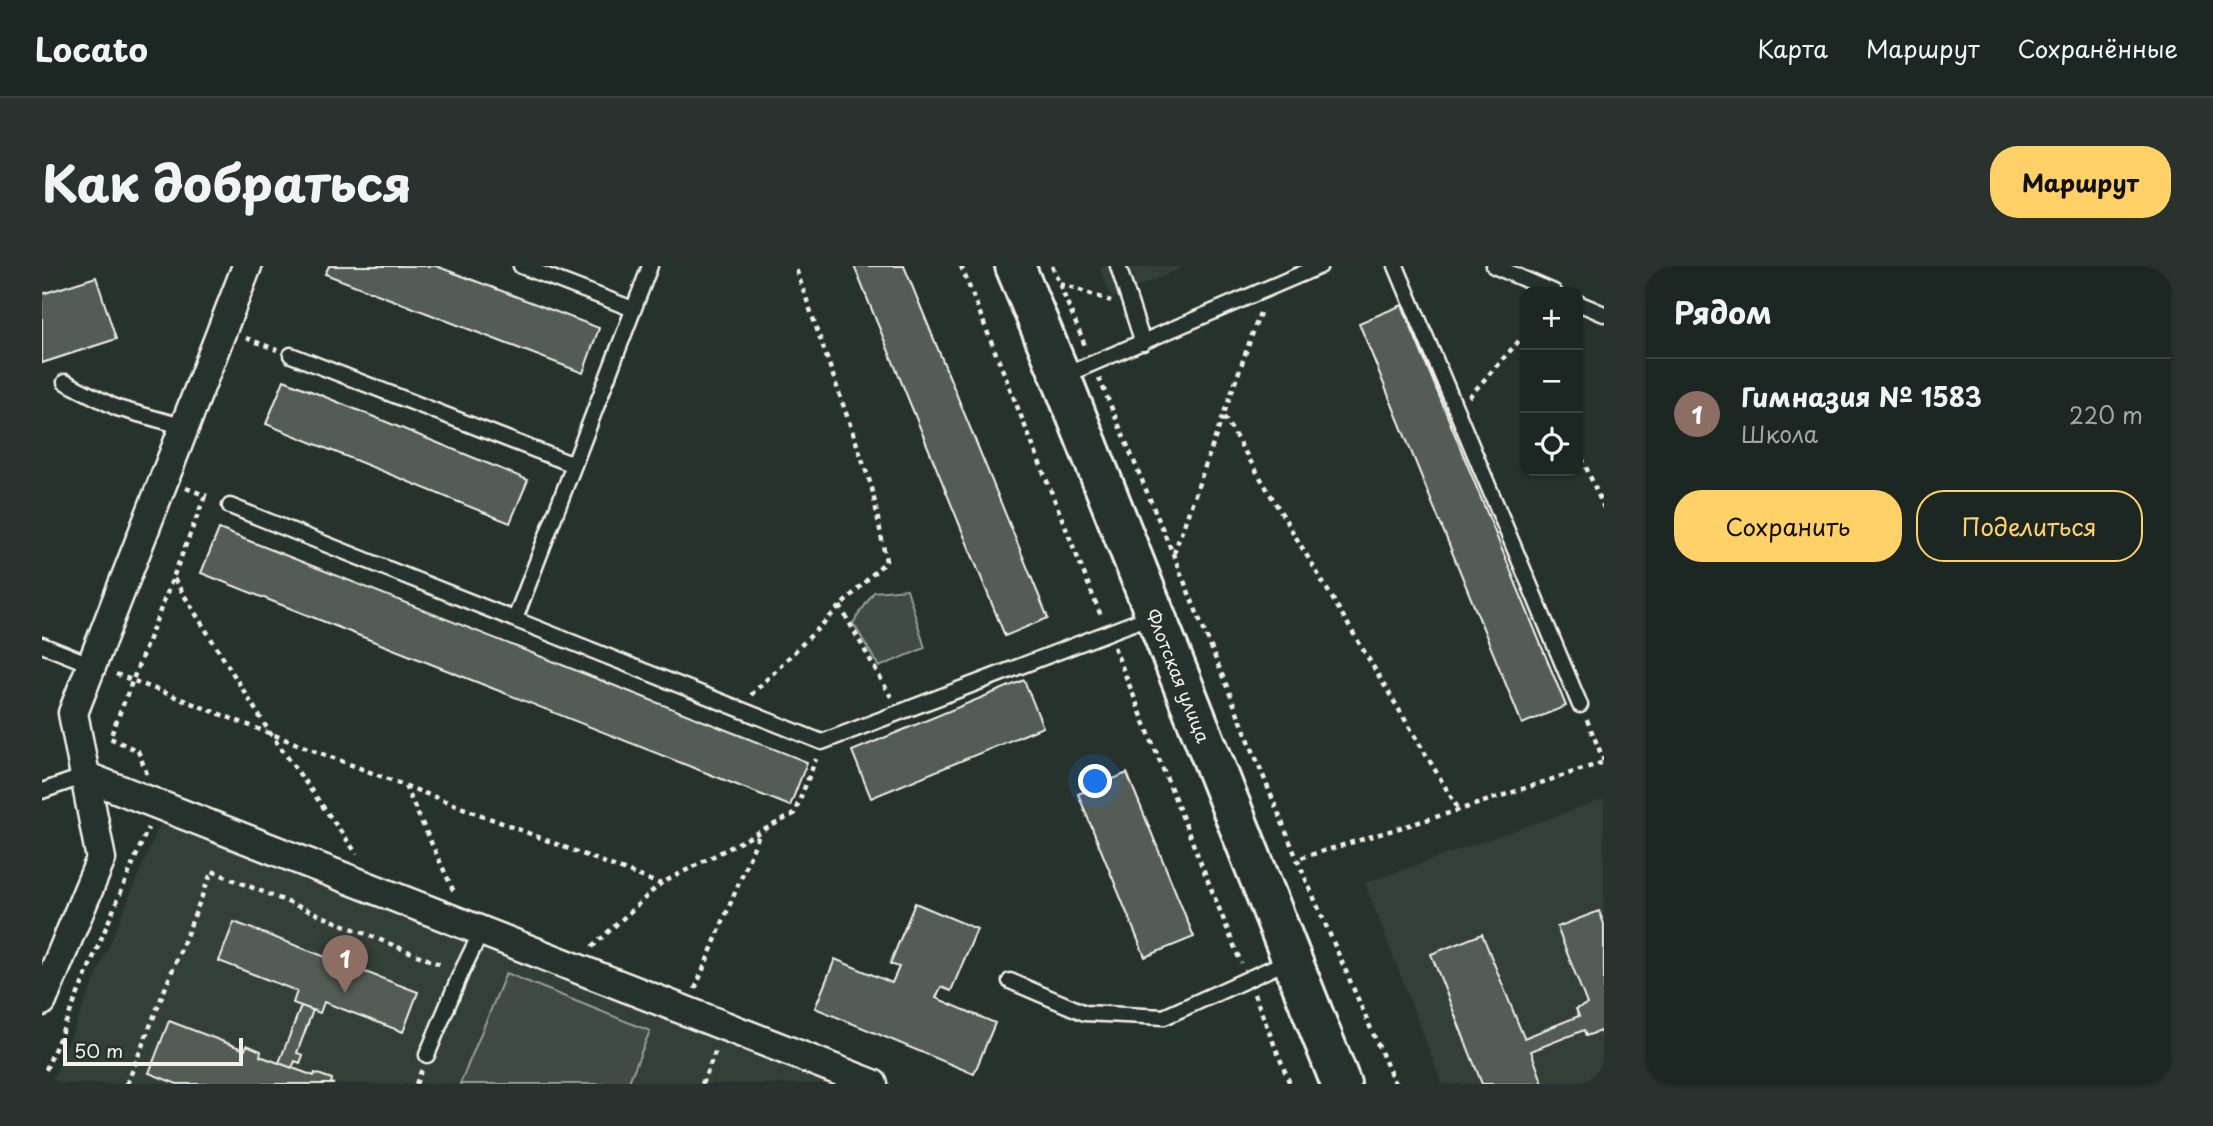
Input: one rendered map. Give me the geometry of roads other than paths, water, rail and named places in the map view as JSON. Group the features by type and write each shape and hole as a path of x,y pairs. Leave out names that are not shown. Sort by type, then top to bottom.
{"main road":[{"name":"Флотская улица","path":"1015,266 1077,370 1155,614 1341,1084"}],"street":[{"path":"42,1001 102,859 73,713 247,266"},
{"path":"85,776 873,1084"}],"lane":[{"path":"521,266 633,309"},
{"path":"515,619 650,266"},
{"path":"1118,266 1143,343"},
{"path":"1077,370 1320,266"},
{"path":"1396,266 1580,705"},
{"path":"1494,266 1542,287"},
{"path":"1583,305 1604,314"},
{"path":"291,355 574,465"},
{"path":"65,382 117,408 185,427"},
{"path":"230,506 822,742 1155,614"},
{"path":"42,645 92,665"},
{"path":"42,792 85,776"},
{"path":"427,1055 461,973 475,927"},
{"path":"1010,981 1085,1013 1164,1017 1292,959"}],"place":[{"name":"Гимназия № 1583","path":"345,993"}]}
